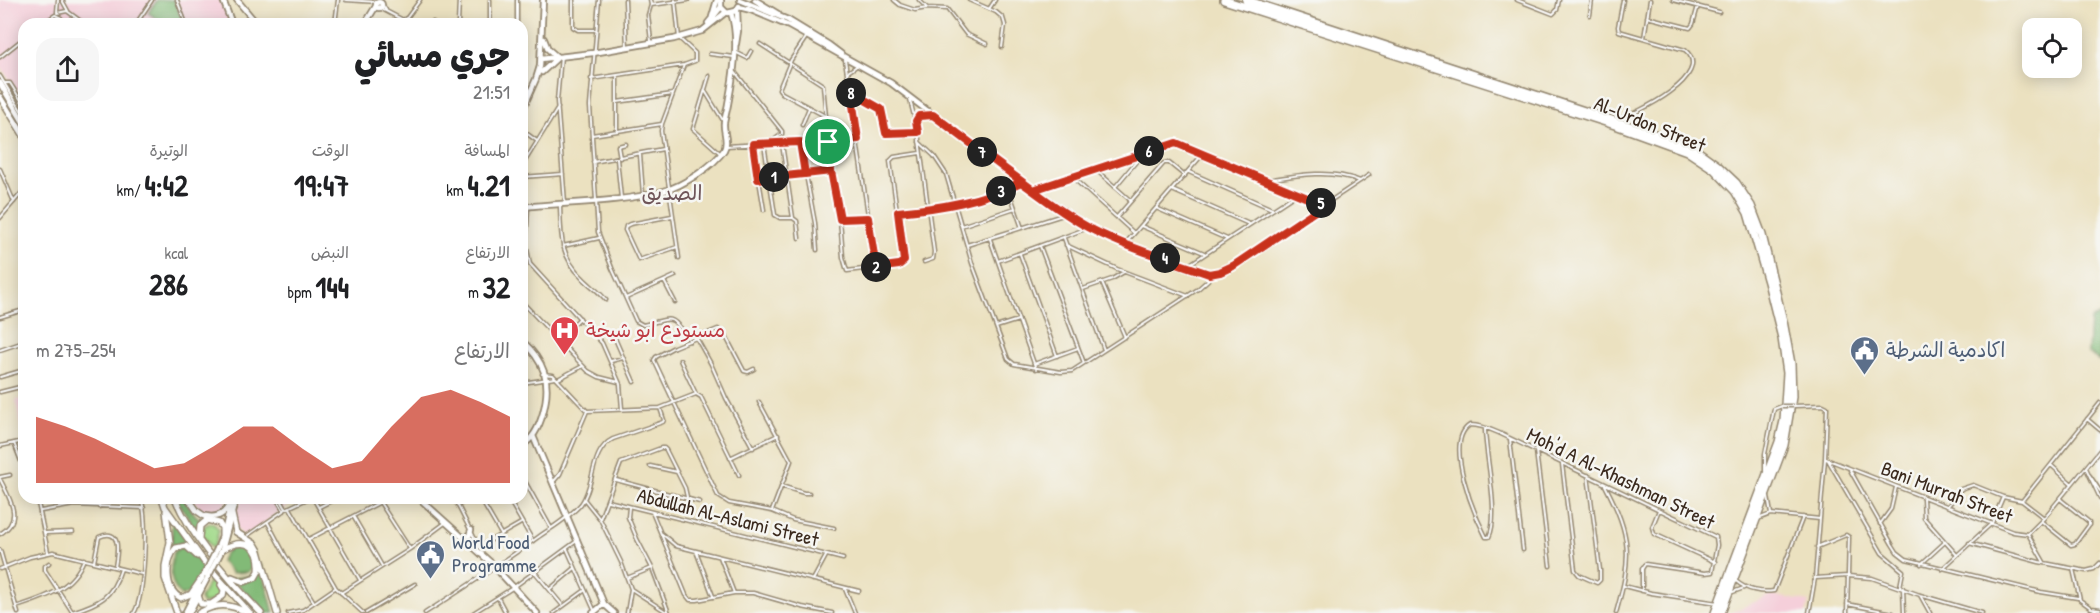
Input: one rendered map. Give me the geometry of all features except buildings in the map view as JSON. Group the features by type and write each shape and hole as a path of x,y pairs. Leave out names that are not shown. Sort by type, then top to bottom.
{"highway":[{"name":"Al-Urdon Street","path":"1224,0 1618,126 1687,151 1714,169 1735,190 1748,213 1759,246 1782,338 1787,373 1786,397 1782,432 1768,463 1765,478 1715,613"},
{"name":"Al-Urdon Street","path":"1246,0 1630,124 1686,145 1718,165 1742,191 1759,224 1787,335 1792,374 1792,397 1786,436 1721,613"}],"main road":[{"path":"3,83 18,112"},
{"path":"1,100 18,127"},
{"path":"164,504 170,542 165,578 177,613"},
{"path":"178,504 181,513 200,540 261,613"},
{"path":"181,513 184,507 192,505 202,515 221,526 222,537"},
{"path":"165,507 205,563 249,613"},
{"path":"232,514 236,532 255,544 259,550 277,613"},
{"path":"200,540 200,526 205,521 212,520"},
{"path":"220,550 238,542 251,546 256,553 260,567 255,578 244,582 240,582 224,571"},
{"path":"205,563 188,547 183,546 174,550 169,562 170,583 179,597 190,594 205,577"},
{"path":"198,595 199,603 203,605 220,599 224,590 218,578"},
{"path":"199,613 223,604 249,613"}],"street":[{"path":"58,0 57,14 60,18"},
{"path":"62,0 68,11 76,18"},
{"path":"139,18 152,0"},
{"path":"177,0 184,18"},
{"path":"223,0 230,18"},
{"path":"237,0 250,18"},
{"path":"336,18 338,0"},
{"path":"346,0 379,4 399,18"},
{"path":"409,18 420,0"},
{"path":"458,18 459,0"},
{"path":"490,0 490,18"},
{"path":"517,0 517,18"},
{"path":"542,72 543,0"},
{"path":"573,0 573,27 579,30 596,30"},
{"path":"599,0 590,106 599,238 637,323 643,325 662,319 671,319 677,322 690,341"},
{"path":"625,0 627,48"},
{"path":"650,0 648,15 651,44"},
{"path":"651,5 688,0"},
{"path":"528,207 621,198 668,190 703,171 726,146 724,123 738,31 740,0 783,18"},
{"path":"755,0 843,55 848,72 878,282"},
{"path":"894,0 900,5 915,10 947,9 966,34 987,44"},
{"path":"919,0 927,8"},
{"path":"969,0 1002,16 1004,20 1002,47"},
{"path":"989,9 995,0"},
{"path":"1517,0 1553,14 1557,10 1559,0"},
{"path":"1590,15 1592,0"},
{"path":"1614,119 1629,115 1679,85 1691,67 1692,58 1687,51 1618,30 1623,0"},
{"path":"1644,38 1650,0"},
{"path":"1673,0 1719,12"},
{"path":"591,79 693,63 696,56 680,38 675,1"},
{"path":"700,31 710,22 720,2 729,13 734,52"},
{"path":"369,18 379,4"},
{"path":"1647,17 1688,28 1693,24 1698,6"},
{"path":"542,57 594,53 680,38 700,31 738,9 773,18 891,83 1021,182 1089,228 1125,244 1209,274 1233,266 1369,175"},
{"path":"51,18 68,11"},
{"path":"807,36 790,63 779,88 782,93 826,116"},
{"path":"543,37 548,49 558,56"},
{"path":"0,57 18,43"},
{"path":"760,44 824,85 831,171 847,271 903,262 905,256 890,159 920,153"},
{"path":"710,54 734,52 747,57 751,51"},
{"path":"528,100 542,72 558,56"},
{"path":"558,56 558,108 563,174 563,246 571,266 606,300"},
{"path":"528,92 536,79 542,57"},
{"path":"848,72 859,64"},
{"path":"679,258 668,190 662,124 684,65"},
{"path":"733,69 782,130 782,135 770,143"},
{"path":"0,76 18,106"},
{"path":"617,76 617,131"},
{"path":"709,76 705,83 705,91 693,129 721,154"},
{"path":"3,83 10,83 18,96"},
{"path":"705,91 724,123"},
{"path":"851,92 881,109 886,133 918,132"},
{"path":"617,102 673,94"},
{"path":"909,97 918,132 934,257 924,262"},
{"path":"528,156 558,108"},
{"path":"802,125 809,108"},
{"path":"916,121 924,115 933,115"},
{"path":"1629,115 1630,124"},
{"path":"592,135 662,124"},
{"path":"528,134 537,141"},
{"path":"828,142 858,139"},
{"path":"726,146 800,142 817,250"},
{"path":"919,142 942,167 996,327 1010,361 1016,365 1067,372 1188,296 1205,283 1209,274"},
{"path":"782,143 798,238"},
{"path":"1033,190 1176,143 1324,205"},
{"path":"621,198 618,146 626,144"},
{"path":"753,144 764,210"},
{"path":"764,144 776,217 794,218"},
{"path":"593,162 663,149"},
{"path":"1115,187 1143,153"},
{"path":"640,154 643,195"},
{"path":"1125,244 1203,154"},
{"path":"1117,217 1164,163 1169,163 1185,176"},
{"path":"0,169 14,202"},
{"path":"1094,169 1131,201"},
{"path":"758,179 831,171"},
{"path":"1189,172 1272,209"},
{"path":"528,177 563,174"},
{"path":"1266,180 1310,174 1348,177 1360,181"},
{"path":"1072,177 1134,233"},
{"path":"898,212 928,210 956,204 1021,182"},
{"path":"1008,188 1022,228"},
{"path":"1172,190 1250,224"},
{"path":"1187,266 1297,193"},
{"path":"0,218 18,197"},
{"path":"962,226 1015,208"},
{"path":"1156,208 1227,239"},
{"path":"967,245 1066,214"},
{"path":"672,216 630,224 625,230 639,260 676,247"},
{"path":"840,219 868,218"},
{"path":"1141,226 1205,254"},
{"path":"998,261 1089,228"},
{"path":"563,246 599,238"},
{"path":"1064,238 1104,350"},
{"path":"990,239 1036,369"},
{"path":"1066,245 1124,272 1188,296"},
{"path":"1041,246 1084,363"},
{"path":"528,254 530,264 600,339 619,382 622,409"},
{"path":"1020,254 1057,356"},
{"path":"1082,290 1124,272"},
{"path":"626,298 675,276"},
{"path":"664,281 675,302"},
{"path":"1102,283 1125,337"},
{"path":"528,308 594,375 619,382"},
{"path":"0,317 18,312"},
{"path":"559,339 580,318"},
{"path":"996,327 1018,320"},
{"path":"754,369 744,371 722,330 713,331 674,347 654,358 654,363 718,496 729,503 772,511 793,520 834,528"},
{"path":"613,334 634,382"},
{"path":"697,339 753,448"},
{"path":"0,350 18,344"},
{"path":"528,348 536,358 543,376 539,428 528,440"},
{"path":"1034,364 1078,348"},
{"path":"611,362 623,358"},
{"path":"680,360 739,475"},
{"path":"528,381 543,376 557,378 584,366"},
{"path":"0,377 18,372"},
{"path":"557,378 587,411"},
{"path":"0,392 18,388"},
{"path":"587,411 660,408 696,394"},
{"path":"759,402 791,460 772,511"},
{"path":"2022,501 2100,403"},
{"path":"1768,463 1765,454 1774,409 1782,406 1823,405 1827,407 1827,460 1815,578 1809,613"},
{"path":"425,613 567,517 584,499 593,471 606,444 613,439 663,423 660,408"},
{"path":"553,480 560,472 587,411"},
{"path":"2087,420 2100,430"},
{"path":"1470,425 1485,428 1493,512 1492,530 1488,537 1484,533 1463,475 1459,450 1463,431 1470,425"},
{"name":"Moh'd A Al-Khashman Street","path":"1485,428 1716,537 1715,562 1712,572 1705,573 1645,564 1642,569 1642,591"},
{"path":"730,458 778,435"},
{"path":"533,436 605,605 614,613"},
{"path":"1510,439 1523,550"},
{"path":"0,446 18,442"},
{"path":"14,443 18,455"},
{"path":"600,519 621,463 664,448 686,490 687,497"},
{"path":"2028,534 2041,522 2100,450"},
{"path":"1536,451 1550,566"},
{"path":"1827,460 1882,553 1903,571 1904,613"},
{"name":"Bani Murrah Street","path":"1827,460 1923,498 2019,533 2028,534 2045,564"},
{"path":"1562,464 1575,570 1579,575 1597,583 1600,582 1600,576 1588,476"},
{"path":"2050,465 2072,484"},
{"path":"650,466 677,472"},
{"path":"2086,468 2100,498"},
{"path":"1850,470 1880,524 1906,559 2041,592 2078,598"},
{"path":"2089,475 2099,488"},
{"path":"0,534 11,525 14,515 0,478 10,476"},
{"path":"616,480 700,502"},
{"path":"1605,485 1619,512 1628,561 1616,613"},
{"path":"1948,507 1961,489 1973,485 2003,497 2022,501 2044,518"},
{"path":"781,486 808,493"},
{"path":"528,487 551,528"},
{"path":"1880,524 1891,509 1896,487"},
{"path":"1768,489 1771,514"},
{"path":"1942,569 1992,523 2003,497"},
{"path":"1923,498 1924,518 1957,555"},
{"path":"584,499 600,519 615,546 631,589 627,613"},
{"path":"2041,522 2072,545 2090,523 2060,499"},
{"name":"Abdullah Al-Aslami Street","path":"608,501 843,559"},
{"path":"39,504 48,552"},
{"path":"134,613 139,603 146,533 143,504"},
{"path":"194,504 202,514 211,517 221,515 230,504"},
{"path":"220,550 232,504"},
{"path":"187,613 220,550 233,504"},
{"path":"283,504 309,539 336,588 365,613 415,584"},
{"path":"248,535 298,504"},
{"path":"316,504 360,580"},
{"path":"318,507 324,504"},
{"path":"309,539 376,504"},
{"path":"381,504 410,549"},
{"path":"425,504 462,538 478,548 537,613"},
{"path":"484,504 501,534"},
{"path":"511,504 533,541"},
{"path":"458,505 478,548"},
{"path":"41,511 74,506 144,508"},
{"path":"629,507 628,517 652,568 668,613"},
{"path":"1659,510 1652,527 1654,534 1715,562"},
{"path":"652,512 687,597 697,600 734,593 761,594 802,607 832,613"},
{"path":"1754,523 1771,514 1820,519"},
{"path":"353,516 382,567"},
{"path":"1728,594 1744,588 1773,592 1775,590 1803,517"},
{"path":"268,523 314,602"},
{"path":"341,593 410,549 445,523"},
{"path":"478,548 521,523"},
{"path":"462,538 468,537 471,530"},
{"path":"660,531 672,544 859,591"},
{"path":"45,533 73,532"},
{"path":"1817,547 1846,535 1850,539 1847,613"},
{"path":"94,562 99,537 110,536 114,537 117,542 115,567"},
{"path":"473,613 514,587 578,540"},
{"path":"1922,564 1945,542"},
{"path":"1969,543 2045,564 2091,571 2100,563"},
{"path":"566,548 595,613 605,605"},
{"path":"0,550 18,613"},
{"path":"696,551 713,597"},
{"path":"0,568 48,552 62,553 142,574"},
{"path":"813,580 826,556"},
{"path":"720,557 734,593"},
{"path":"16,607 58,590 75,577 84,559"},
{"path":"49,562 45,570 73,612 105,598 114,587 121,569"},
{"path":"550,589 575,568"},
{"path":"627,578 652,568"},
{"path":"2073,568 2078,598 2087,607 2098,609"},
{"path":"534,571 563,606"},
{"path":"1815,578 1848,576 1872,578 1982,613"},
{"path":"187,613 205,577"},
{"path":"1733,579 1744,588"},
{"path":"1624,586 1718,603"},
{"path":"288,613 303,610 336,588"},
{"path":"631,589 668,613"},
{"path":"845,589 855,613"},
{"path":"554,613 584,591"},
{"path":"1920,595 1930,613"},
{"path":"498,598 506,613"},
{"path":"1848,604 1893,613"},
{"path":"481,608 484,613"},
{"path":"432,609 435,613"},
{"path":"2089,613 2098,609"}],"shaded area":[{"path":"0,0 221,0 228,18 18,18 18,93 0,66"},
{"path":"196,504 225,504 221,512 217,514 210,515 201,510"},
{"path":"241,504 289,504 254,531 244,535 237,530 232,509"},
{"path":"1770,595 1809,602 1806,613 1730,613"}],"green space":[{"path":"157,0 174,0 182,18 156,18 148,13"},
{"path":"2100,315 2100,361 2088,353 2090,320"},
{"path":"180,504 187,504 201,519 196,530"},
{"path":"172,520 191,546 182,542 172,548"},
{"path":"210,523 219,530 214,550 202,535 203,527"},
{"path":"245,545 253,552 254,565 248,572 232,573 221,561 230,549"},
{"path":"180,547 190,550 204,567 193,589 181,596 172,581 171,570 173,553"},
{"path":"261,565 274,613 266,613 232,578 250,576"},
{"path":"212,576 221,587 222,593 218,599 203,604 200,599"}],"place":[{"name":"مستودع ابو شيخة","path":"565,356"},
{"name":"اكادمية الشرطة","path":"1865,376"},
{"name":"World Food Programme","path":"431,580"}],"district":[{"name":"الصديق","path":"672,193"}],"route":[{"path":"828,142 831,171 805,174 800,142 753,144 758,179 831,171 840,219 868,218 876,268 899,265 905,259 898,212 928,210 956,204 1021,182 1089,228 1125,244 1209,274 1216,274 1233,266 1324,205 1179,143 1033,190 933,115 919,116 916,121 918,132 886,133 881,109 851,92 858,139 828,142"}]}
